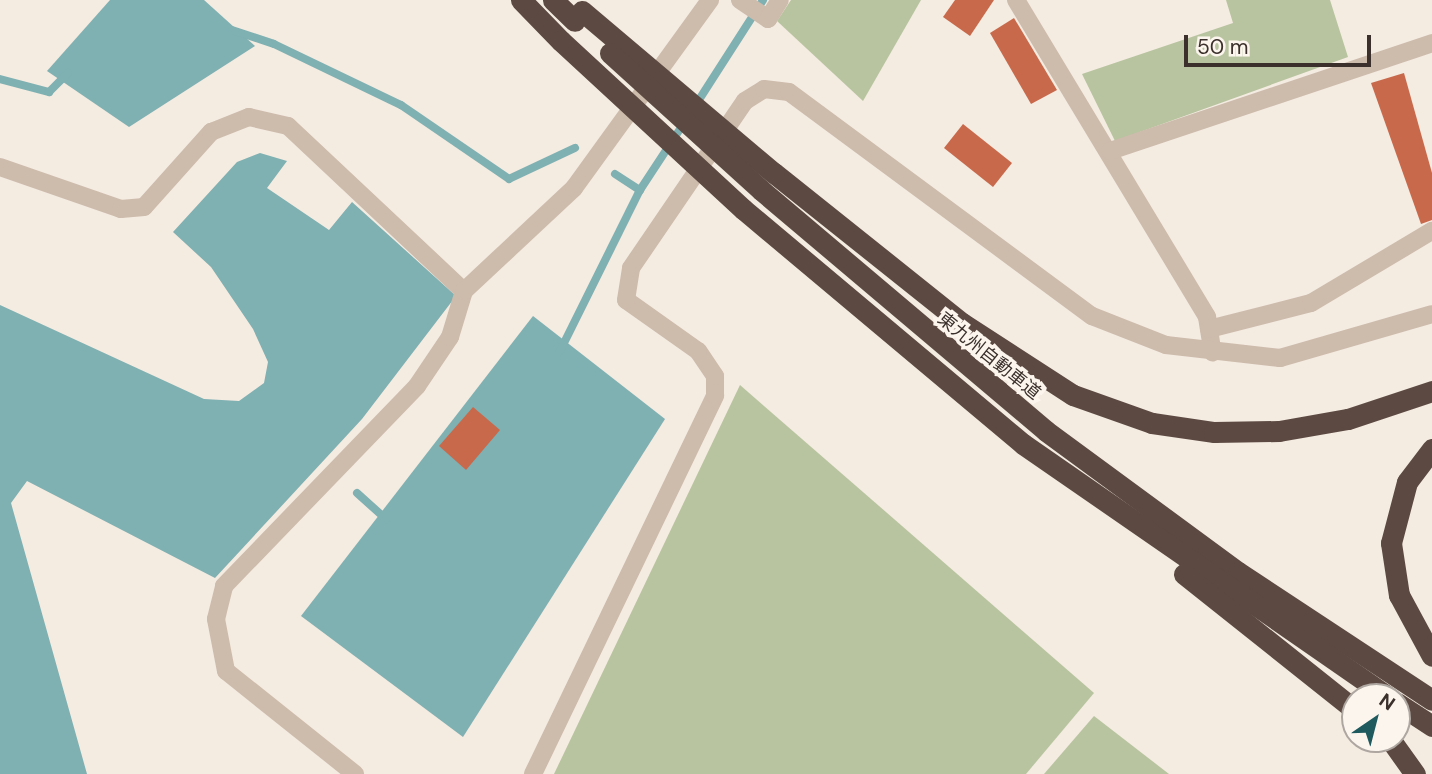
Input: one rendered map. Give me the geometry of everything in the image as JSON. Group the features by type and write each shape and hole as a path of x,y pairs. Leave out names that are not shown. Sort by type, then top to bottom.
{"highway":[{"path":"521,0 561,41 743,209 1023,444 1341,699"},
{"name":"東九州自動車道","path":"554,0 576,11 1046,431 1238,572 1432,700"},
{"path":"767,181 962,323 1073,395 1152,423 1214,432 1279,431 1348,419 1432,391"},
{"path":"1023,444 1368,683"},
{"path":"1432,449 1407,482 1391,543 1399,595 1432,656"},
{"path":"1411,712 1432,726"},
{"path":"1400,753 1415,774"}],"street":[{"path":"355,774 226,671 216,620 224,586 417,386 450,337 464,291 575,188 710,0"},
{"path":"740,0 768,19 780,0"},
{"path":"1016,0 1110,151 1209,329 1213,353"},
{"path":"1110,151 1432,43"},
{"path":"533,774 715,395 715,376 698,351 626,300 631,268 745,101 764,89 789,92 1092,316 1166,345 1213,353 1280,358 1432,314"},
{"path":"0,167 121,209 144,207 211,132 249,117 288,126 464,291"},
{"path":"1209,329 1311,303 1432,230"}],"green space":[{"path":"791,0 921,0 863,101 777,21"},
{"path":"1226,0 1330,0 1348,57 1115,141 1082,74 1233,23"},
{"path":"740,385 1094,693 1026,774 554,774"},
{"path":"1094,716 1169,774 1044,774"}],"water":[{"path":"110,0 204,0 255,46 129,127 47,71"},
{"path":"260,153 287,161 267,188 329,230 352,202 456,296 362,419 215,578 27,481 11,503 87,774 0,774 0,305 204,399 239,401 264,383 268,362 253,329 211,267 173,232 237,162"},
{"path":"533,316 665,419 463,737 301,616"}],"building":[{"path":"955,0 994,0 970,36 943,17"},
{"path":"1014,18 1057,90 1031,104 990,33"},
{"path":"1404,73 1432,173 1432,220 1421,224 1371,83"},
{"path":"963,124 1012,163 993,187 944,148"},
{"path":"473,407 500,430 466,470 439,446"}],"waterway":[{"path":"695,106 763,0"},
{"path":"232,30 274,44 401,105 509,179 575,148"},
{"path":"0,79 49,92 68,73"},
{"path":"560,351 640,190 684,123"},
{"path":"615,174 640,190"},
{"path":"357,493 386,519"}]}
